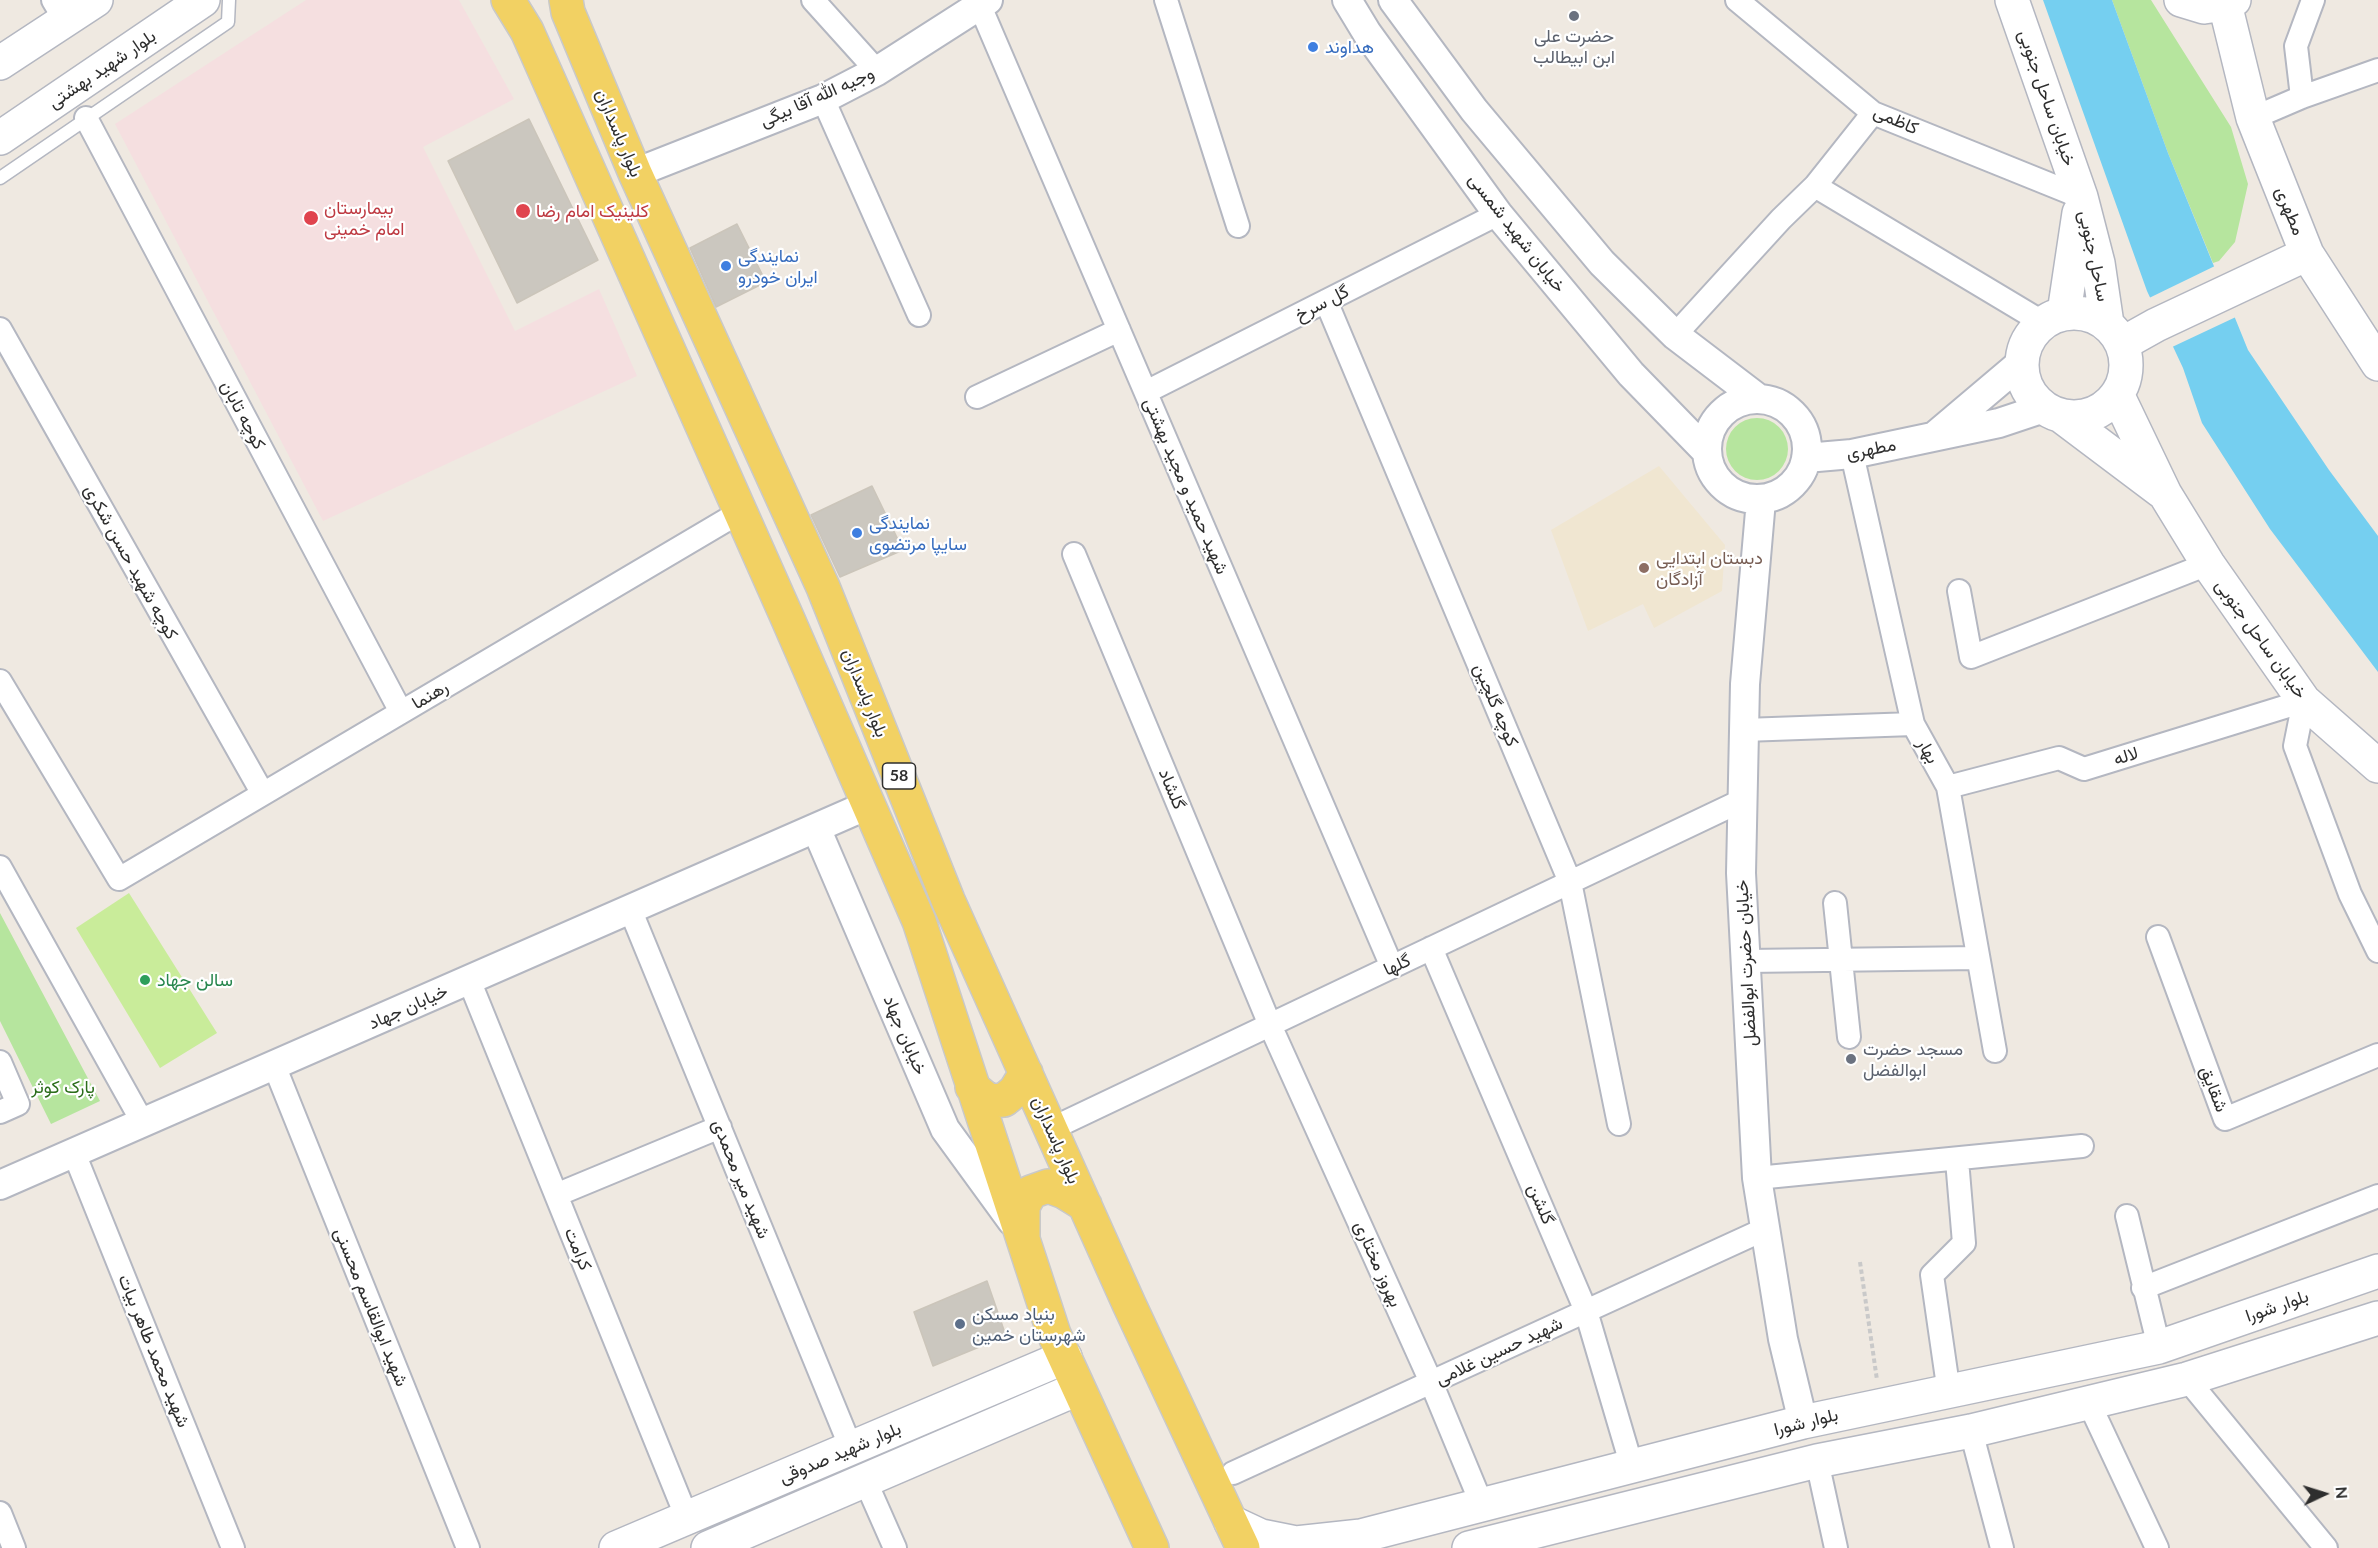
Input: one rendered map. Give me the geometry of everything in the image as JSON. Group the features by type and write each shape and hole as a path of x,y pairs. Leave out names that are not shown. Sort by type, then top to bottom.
{"main road":[{"path":"0,63 59,10 96,0"},
{"name":"بلوار شهید بهشتی","path":"0,138 203,0"},
{"name":"58","path":"508,0 527,31 919,921 1020,1237 1077,1389 1152,1548"},
{"path":"527,31 526,14 529,4 534,0"},
{"name":"خیابان ساحل جنوبی","path":"2012,0 2081,197"},
{"path":"2181,0 2204,7 2229,2"},
{"name":"مطهری","path":"2115,334 2156,325 2307,254 2253,118 2229,2"},
{"name":"بلوار پاسداران","path":"563,4 636,173 823,587 948,900 1237,1535"},
{"name":"ساحل جنوبی","path":"2053,317 2081,197"},
{"name":"ساحل جنوبی","path":"2081,197 2115,334"},
{"path":"2307,254 2378,364"},
{"path":"2052,412 2073,417 2098,411 2117,394 2126,371 2115,334 2094,316 2079,312 2053,317 2027,340 2021,363 2027,389 2052,412 2165,494"},
{"path":"2117,394 2165,494"},
{"name":"خیابان ساحل جنوبی","path":"2165,494 2208,564 2304,701 2378,766"},
{"path":"972,1087 989,1101 1004,1100 1015,1091 1026,1073"},
{"path":"1020,1237 1023,1206 1031,1192 1048,1186 1064,1192 1085,1205"},
{"name":"بلوار شورا","path":"1237,1535 1261,1536 1296,1544 1357,1542 1482,1505 1803,1422 2159,1347 2378,1271"},
{"path":"1469,1548 1817,1461 1971,1431 2187,1379 2375,1326"},
{"name":"بلوار شهید صدوقی","path":"616,1548 1065,1357"},
{"name":"بلوار شهید صدوقی","path":"708,1548 1077,1389"}],"street":[{"path":"813,0 877,71"},
{"path":"1166,0 1238,226"},
{"name":"خیابان شهید شمسی","path":"1347,0 1367,33 1498,214 1631,374 1706,451"},
{"name":"کاظمی","path":"1737,0 1873,112 2081,197"},
{"path":"2302,97 2296,46 2313,0"},
{"name":"وجیه الله آقا بیگی","path":"636,173 823,99 877,71 981,2"},
{"name":"شهید حمید و مجید بهشتی","path":"981,2 1392,967"},
{"path":"1398,2 1474,110 1602,263 1675,335 1759,399"},
{"path":"2253,118 2302,97 2378,70"},
{"path":"823,99 920,315"},
{"path":"1675,335 1781,219 1815,186 1873,112"},
{"name":"کوچه تابان","path":"86,118 401,712"},
{"path":"1815,186 2053,317"},
{"name":"گل سرخ","path":"1146,392 1498,214"},
{"name":"کوچه گلچین","path":"1326,301 1570,882 1619,1124"},
{"name":"کوچه شهید حسن شکری","path":"0,329 262,794"},
{"path":"977,397 1119,330"},
{"name":"مطهری","path":"1935,435 2021,363"},
{"path":"1759,399 1775,402 1795,418 1806,441 1806,458 1801,474 1791,487 1777,496 1761,500 1745,498 1730,492 1718,481 1710,467 1706,451 1708,435 1716,420 1727,408 1742,401 1759,399"},
{"name":"مطهری","path":"1806,458 1852,454 2052,412"},
{"name":"بهار","path":"1852,454 1913,724 1948,787 1995,1051"},
{"name":"خیابان حضرت ابوالفضل","path":"1761,500 1745,684 1742,873 1757,1178 1784,1339 1803,1422"},
{"name":"رهنما","path":"0,681 119,879 740,512"},
{"name":"گلشاد","path":"1074,554 1270,1025"},
{"path":"1959,591 1971,657 2208,564"},
{"path":"2304,701 2295,746 2350,894 2378,951"},
{"name":"لاله","path":"1948,787 2059,758 2084,769 2304,701"},
{"path":"1744,730 1913,724"},
{"name":"گلها","path":"1051,1129 1743,800"},
{"name":"خیابان جهاد","path":"0,1185 868,805"},
{"name":"خیابان جهاد","path":"816,828 945,1130 1020,1237"},
{"path":"0,867 143,1123"},
{"path":"1835,903 1849,1037"},
{"name":"شهید میر محمدی","path":"630,909 851,1448"},
{"name":"شقایق","path":"2158,937 2225,1119 2378,1055"},
{"name":"گلشن","path":"1431,948 1587,1311 1632,1467"},
{"path":"1747,961 1978,958"},
{"name":"کرامت","path":"469,980 687,1518"},
{"name":"بهروز مختاری","path":"1270,1025 1431,1382 1482,1505"},
{"path":"0,1062 18,1104 0,1112"},
{"name":"شهید ابوالقاسم محسنی","path":"274,1065 468,1548"},
{"path":"556,1195 720,1127"},
{"path":"1757,1178 2082,1146"},
{"name":"شهید محمد طاهر بیات","path":"74,1153 233,1548"},
{"path":"1949,1393 1932,1275 1964,1243 1957,1160"},
{"path":"2143,1288 2378,1196"},
{"path":"2127,1216 2159,1347"},
{"name":"شهید حسین غلامی","path":"1233,1473 1765,1229"},
{"path":"2187,1379 2326,1548"},
{"path":"2089,1403 2157,1548"},
{"path":"1971,1431 2002,1548"},
{"path":"1817,1461 1836,1548"},
{"path":"866,1480 895,1548"},
{"path":"0,1513 14,1548"}],"lane":[{"path":"0,177 228,22 229,0"}],"path":[{"path":"1860,1262 1880,1404"}],"shaded area":[{"name":"بیمارستان امام خمینی","path":"306,0 459,0 514,99 423,147 515,331 599,289 637,376 323,521 115,124"},
{"name":"دبستان ابتدایی آزادگان","path":"1659,466 1725,545 1722,591 1654,628 1643,604 1588,631 1551,530"}],"green space":[{"path":"2112,0 2151,0 2231,127 2248,184 2235,242 2219,261 2213,263 2168,153"},
{"path":"1751,418 1763,418 1779,427 1786,437 1788,449 1786,461 1779,471 1763,480 1751,480 1740,475 1731,466 1726,455 1726,443 1731,432 1740,423"},
{"name":"سالن جهاد","path":"129,893 217,1033 160,1068 76,928"},
{"name":"پارک کوثر","path":"0,913 100,1101 51,1124 0,1021"}],"water":[{"path":"2043,0 2112,0 2168,153 2248,350 2329,470 2378,536 2378,672 2270,529 2202,423 2183,368 2147,291"}],"pier":[{"path":"2217,265 2238,316 2170,348 2147,299"}],"building":[{"name":"کلینیک امام رضا","path":"529,119 598,260 517,303 448,161"},
{"name":"نمایندگی ایران خودرو","path":"737,224 766,282 716,307 690,248"},
{"name":"نمایندگی سایپا مرتضوی","path":"872,486 903,550 840,577 811,515"},
{"name":"بنیاد مسکن شهرستان خمین","path":"987,1281 1006,1336 933,1366 914,1312"}],"place":[{"name":"حضرت علی ابن ابیطالب","path":"1574,16"},
{"name":"هداوند","path":"1313,47"},
{"name":"کلینیک امام رضا","path":"523,211"},
{"name":"بیمارستان امام خمینی","path":"311,218"},
{"name":"نمایندگی ایران خودرو","path":"726,266"},
{"name":"نمایندگی سایپا مرتضوی","path":"857,533"},
{"name":"دبستان ابتدایی آزادگان","path":"1644,568"},
{"name":"سالن جهاد","path":"145,980"},
{"name":"مسجد حضرت ابوالفضل","path":"1851,1059"},
{"name":"بنیاد مسکن شهرستان خمین","path":"960,1324"}]}
